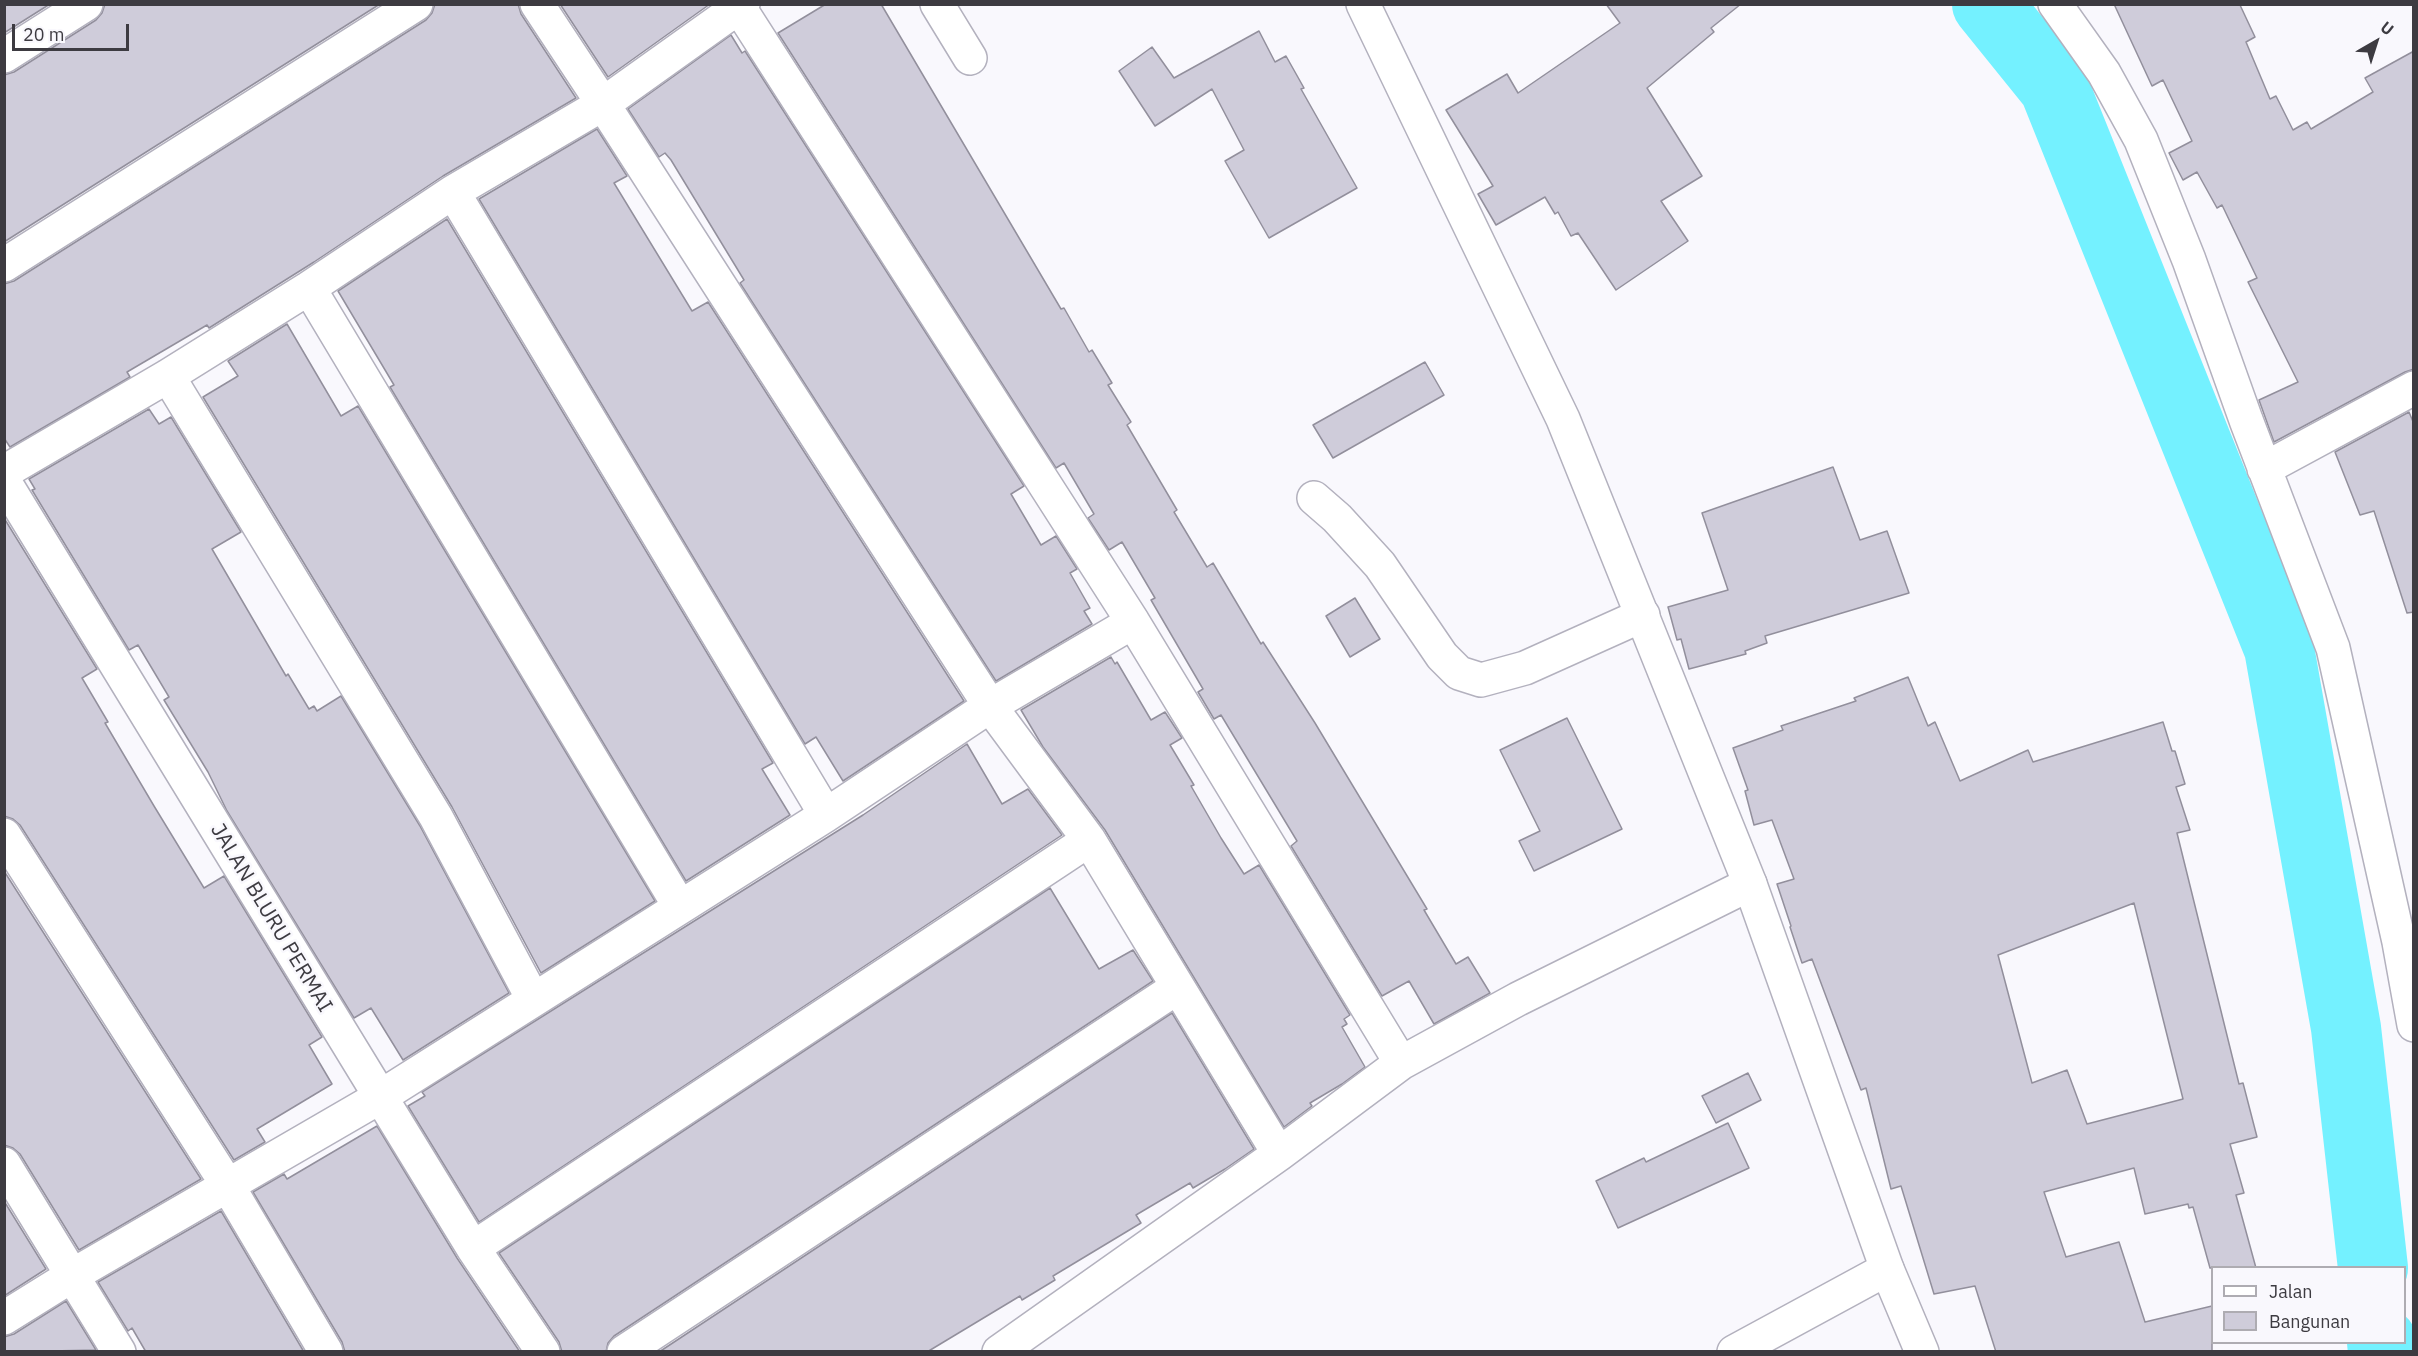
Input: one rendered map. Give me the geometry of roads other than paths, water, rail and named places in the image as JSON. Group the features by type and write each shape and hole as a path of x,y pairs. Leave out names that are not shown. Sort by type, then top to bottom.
{"street":[{"path":"4,56 87,4"},
{"path":"4,265 416,4"},
{"path":"537,4 990,706 1089,840 1279,1154"},
{"path":"937,4 970,58"},
{"path":"1363,4 1563,419 1750,885 1887,1269 1922,1352"},
{"path":"2055,4 2104,74 2141,140 2189,261 2264,470 2333,648 2399,942 2414,1025"},
{"path":"4,472 168,376 309,288 453,192 603,104 740,5 1133,622 1401,1063"},
{"path":"453,192 826,815"},
{"path":"309,288 680,907"},
{"path":"168,376 436,817 533,999"},
{"path":"2264,470 2414,388"},
{"name":"JALAN BLURU PERMAI","path":"4,481 472,1248 543,1352"},
{"path":"1314,498 1380,565 1442,656 1459,673 1481,680 1525,668 1643,615"},
{"path":"4,1318 73,1275 380,1097 826,815 990,706 1133,622"},
{"path":"4,835 228,1186 326,1352"},
{"path":"472,1248 1089,840"},
{"path":"999,1352 1279,1154 1401,1063 1518,999 1750,885"},
{"path":"624,1352 1178,987"},
{"path":"4,1164 119,1352"},
{"path":"1734,1352 1887,1269"}],"waterway":[{"path":"1987,4 2054,87 2279,648 2346,1028 2373,1266"},
{"path":"2382,1344 2383,1352"}]}
